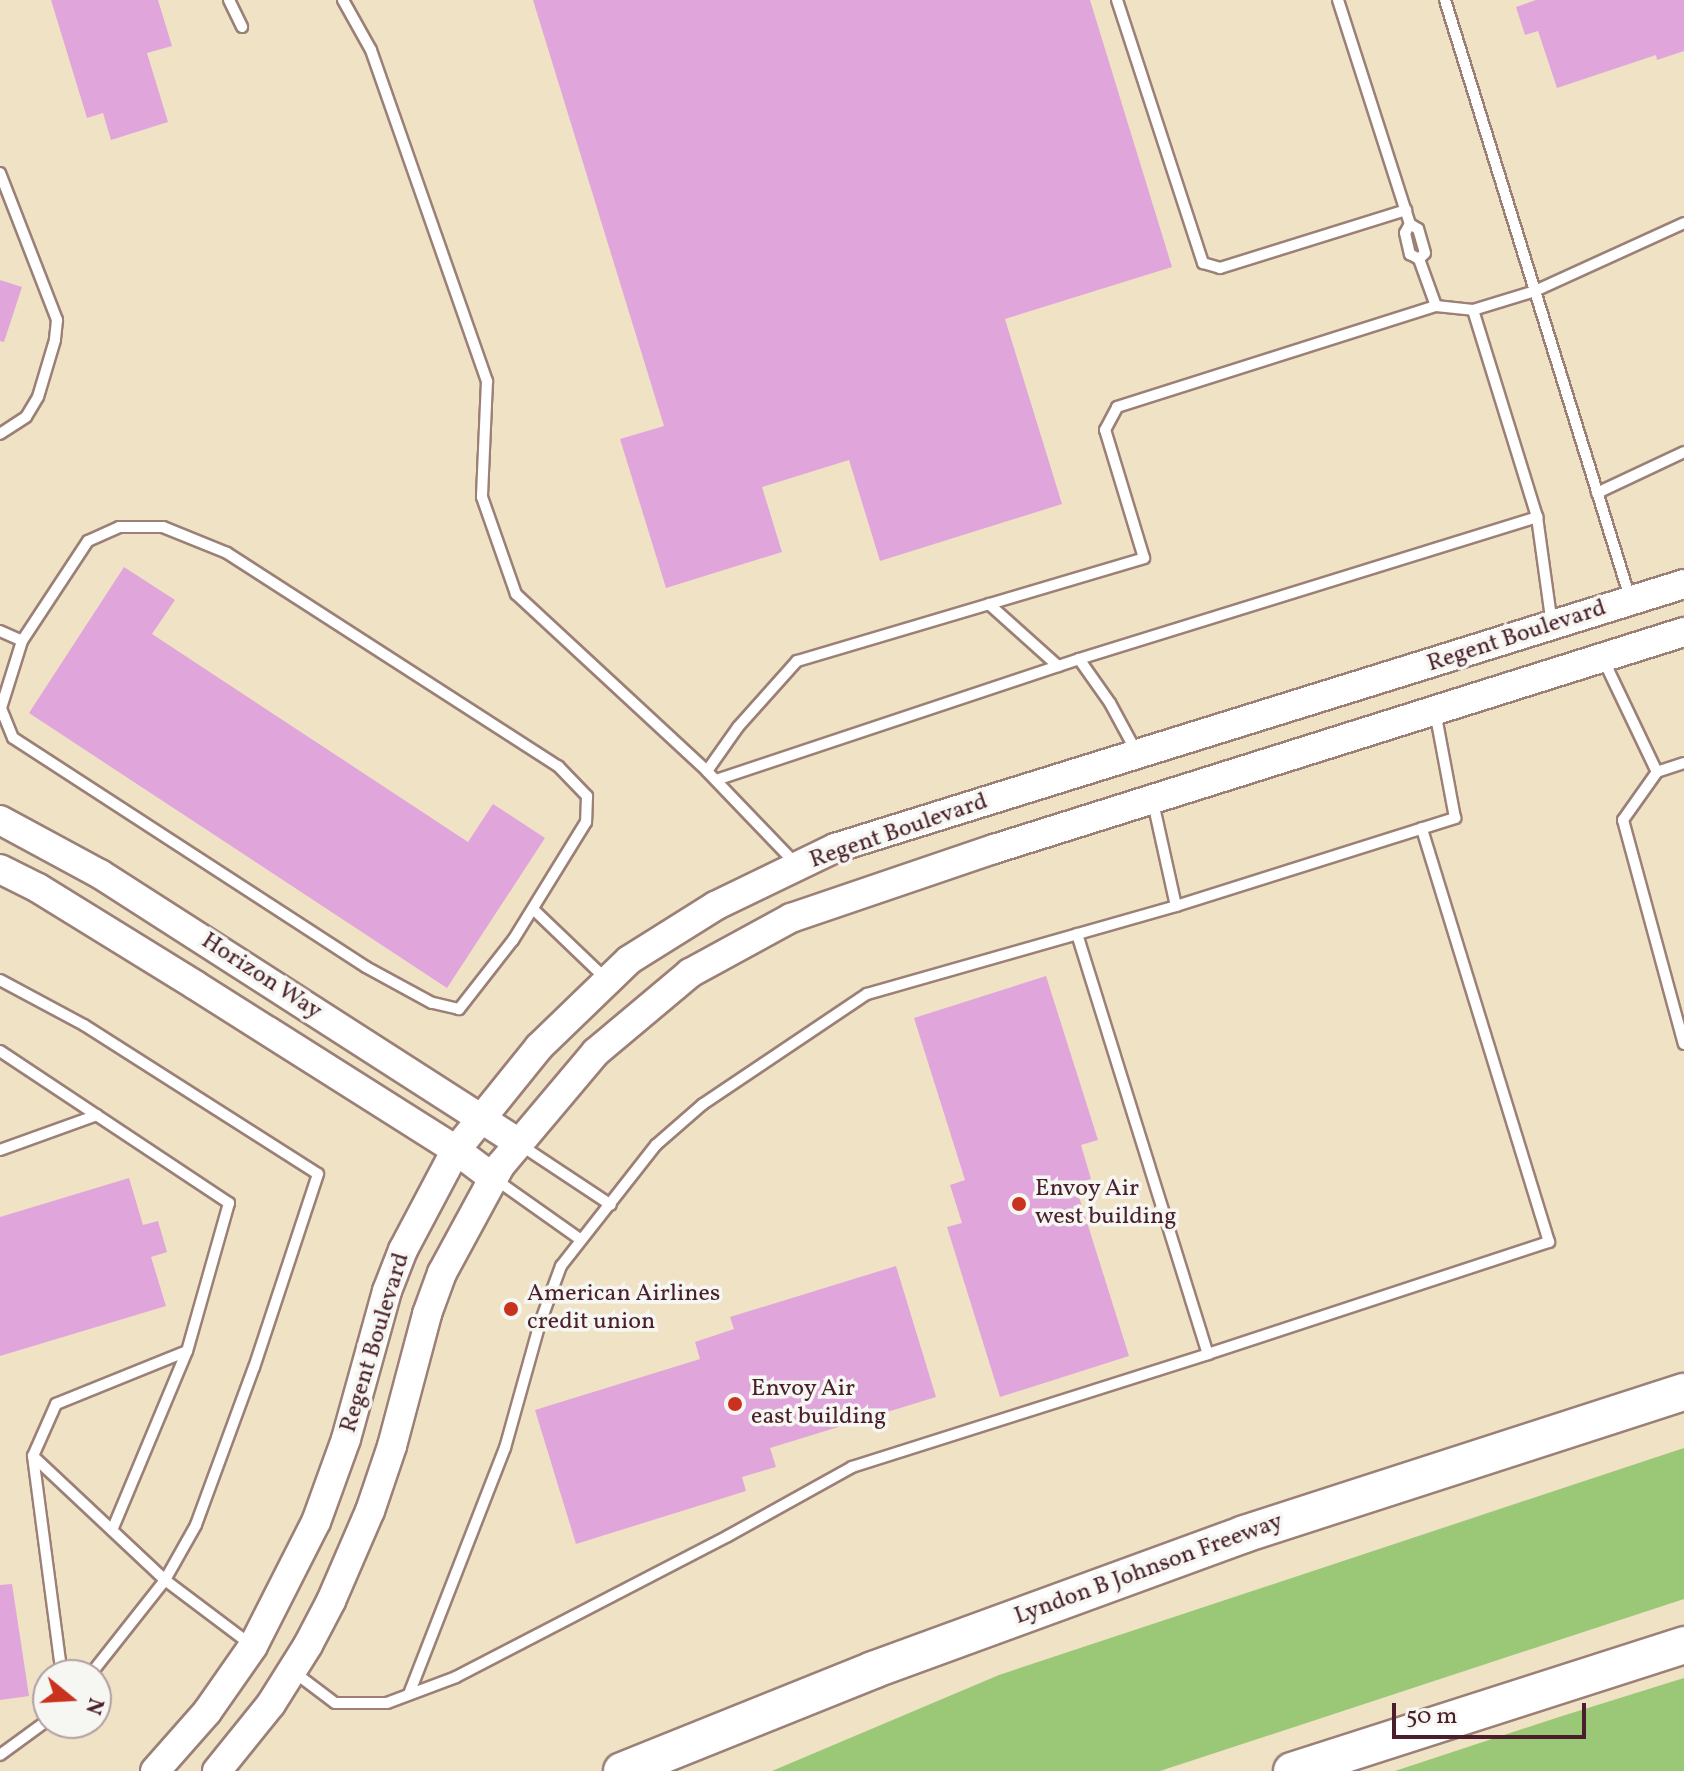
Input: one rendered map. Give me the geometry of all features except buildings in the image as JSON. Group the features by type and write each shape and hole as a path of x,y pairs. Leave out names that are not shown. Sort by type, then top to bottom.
{"highway":[{"name":"Lyndon B Johnson Freeway","path":"622,1771 873,1670 1244,1534 1684,1392"},
{"path":"1292,1771 1684,1645"}],"street":[{"name":"Regent Boulevard","path":"155,1771 207,1712 253,1646 316,1522 346,1439 373,1338 403,1250 456,1150 539,1047 629,960 715,906 867,837 1684,584"},
{"name":"Regent Boulevard","path":"217,1771 271,1704 331,1601 370,1511 392,1446 437,1287 493,1178 517,1142 596,1052 690,973 791,918 1684,632"},
{"name":"Horizon Way","path":"0,820 31,834 146,903 478,1120 517,1142"},
{"name":"Horizon Way","path":"0,869 51,896 456,1150 493,1178"}],"lane":[{"path":"229,0 242,27"},
{"path":"343,0 371,50 487,381 482,497 516,594 707,771 798,867"},
{"path":"1117,0 1203,263 1220,268 1406,210"},
{"path":"1338,0 1410,224 1418,229 1425,253 1419,259 1436,306"},
{"path":"1445,0 1631,601"},
{"path":"0,173 57,320 55,340 38,397 26,417 0,434"},
{"path":"707,771 738,727 797,661 1144,558 1105,430 1117,407 1436,306 1473,310 1535,291 1684,223"},
{"path":"1473,310 1537,517 1552,627"},
{"path":"1597,493 1684,452"},
{"path":"716,780 1079,659 1537,517"},
{"path":"119,527 163,527 227,553 558,766 587,796 586,822 533,909 459,1009 432,1003 366,967 13,738 1,708 22,641 88,541 119,527"},
{"path":"989,604 1058,666"},
{"path":"0,631 22,641"},
{"path":"1079,659 1110,703 1138,755"},
{"path":"1603,659 1657,772"},
{"path":"409,1694 505,1448 540,1323 561,1266 656,1145 703,1104 867,994 1176,906 1455,818 1435,711"},
{"path":"1684,763 1657,772 1623,820 1684,1044"},
{"path":"1153,800 1176,906"},
{"path":"292,1670 335,1703 387,1703 456,1677 728,1536 852,1467 1549,1242 1422,828"},
{"path":"533,909 607,980"},
{"path":"1077,934 1208,1354"},
{"path":"0,980 84,1025 318,1174 254,1367 196,1525 165,1580 103,1659"},
{"path":"0,1051 229,1203 187,1351 113,1528"},
{"path":"0,1150 97,1115"},
{"path":"517,1142 611,1205"},
{"path":"493,1178 581,1240"},
{"path":"60,1659 33,1456 56,1404 187,1351"},
{"path":"33,1456 165,1580 253,1646"},
{"path":"0,1755 32,1732"}],"green space":[{"path":"1684,1448 1684,1599 1160,1771 772,1771 999,1675"},
{"path":"1684,1678 1684,1771 1395,1771 1559,1717"}],"place":[{"name":"Envoy Air west building","path":"1019,1204"},
{"name":"American Airlines credit union","path":"511,1309"},
{"name":"Envoy Air east building","path":"735,1404"}]}
